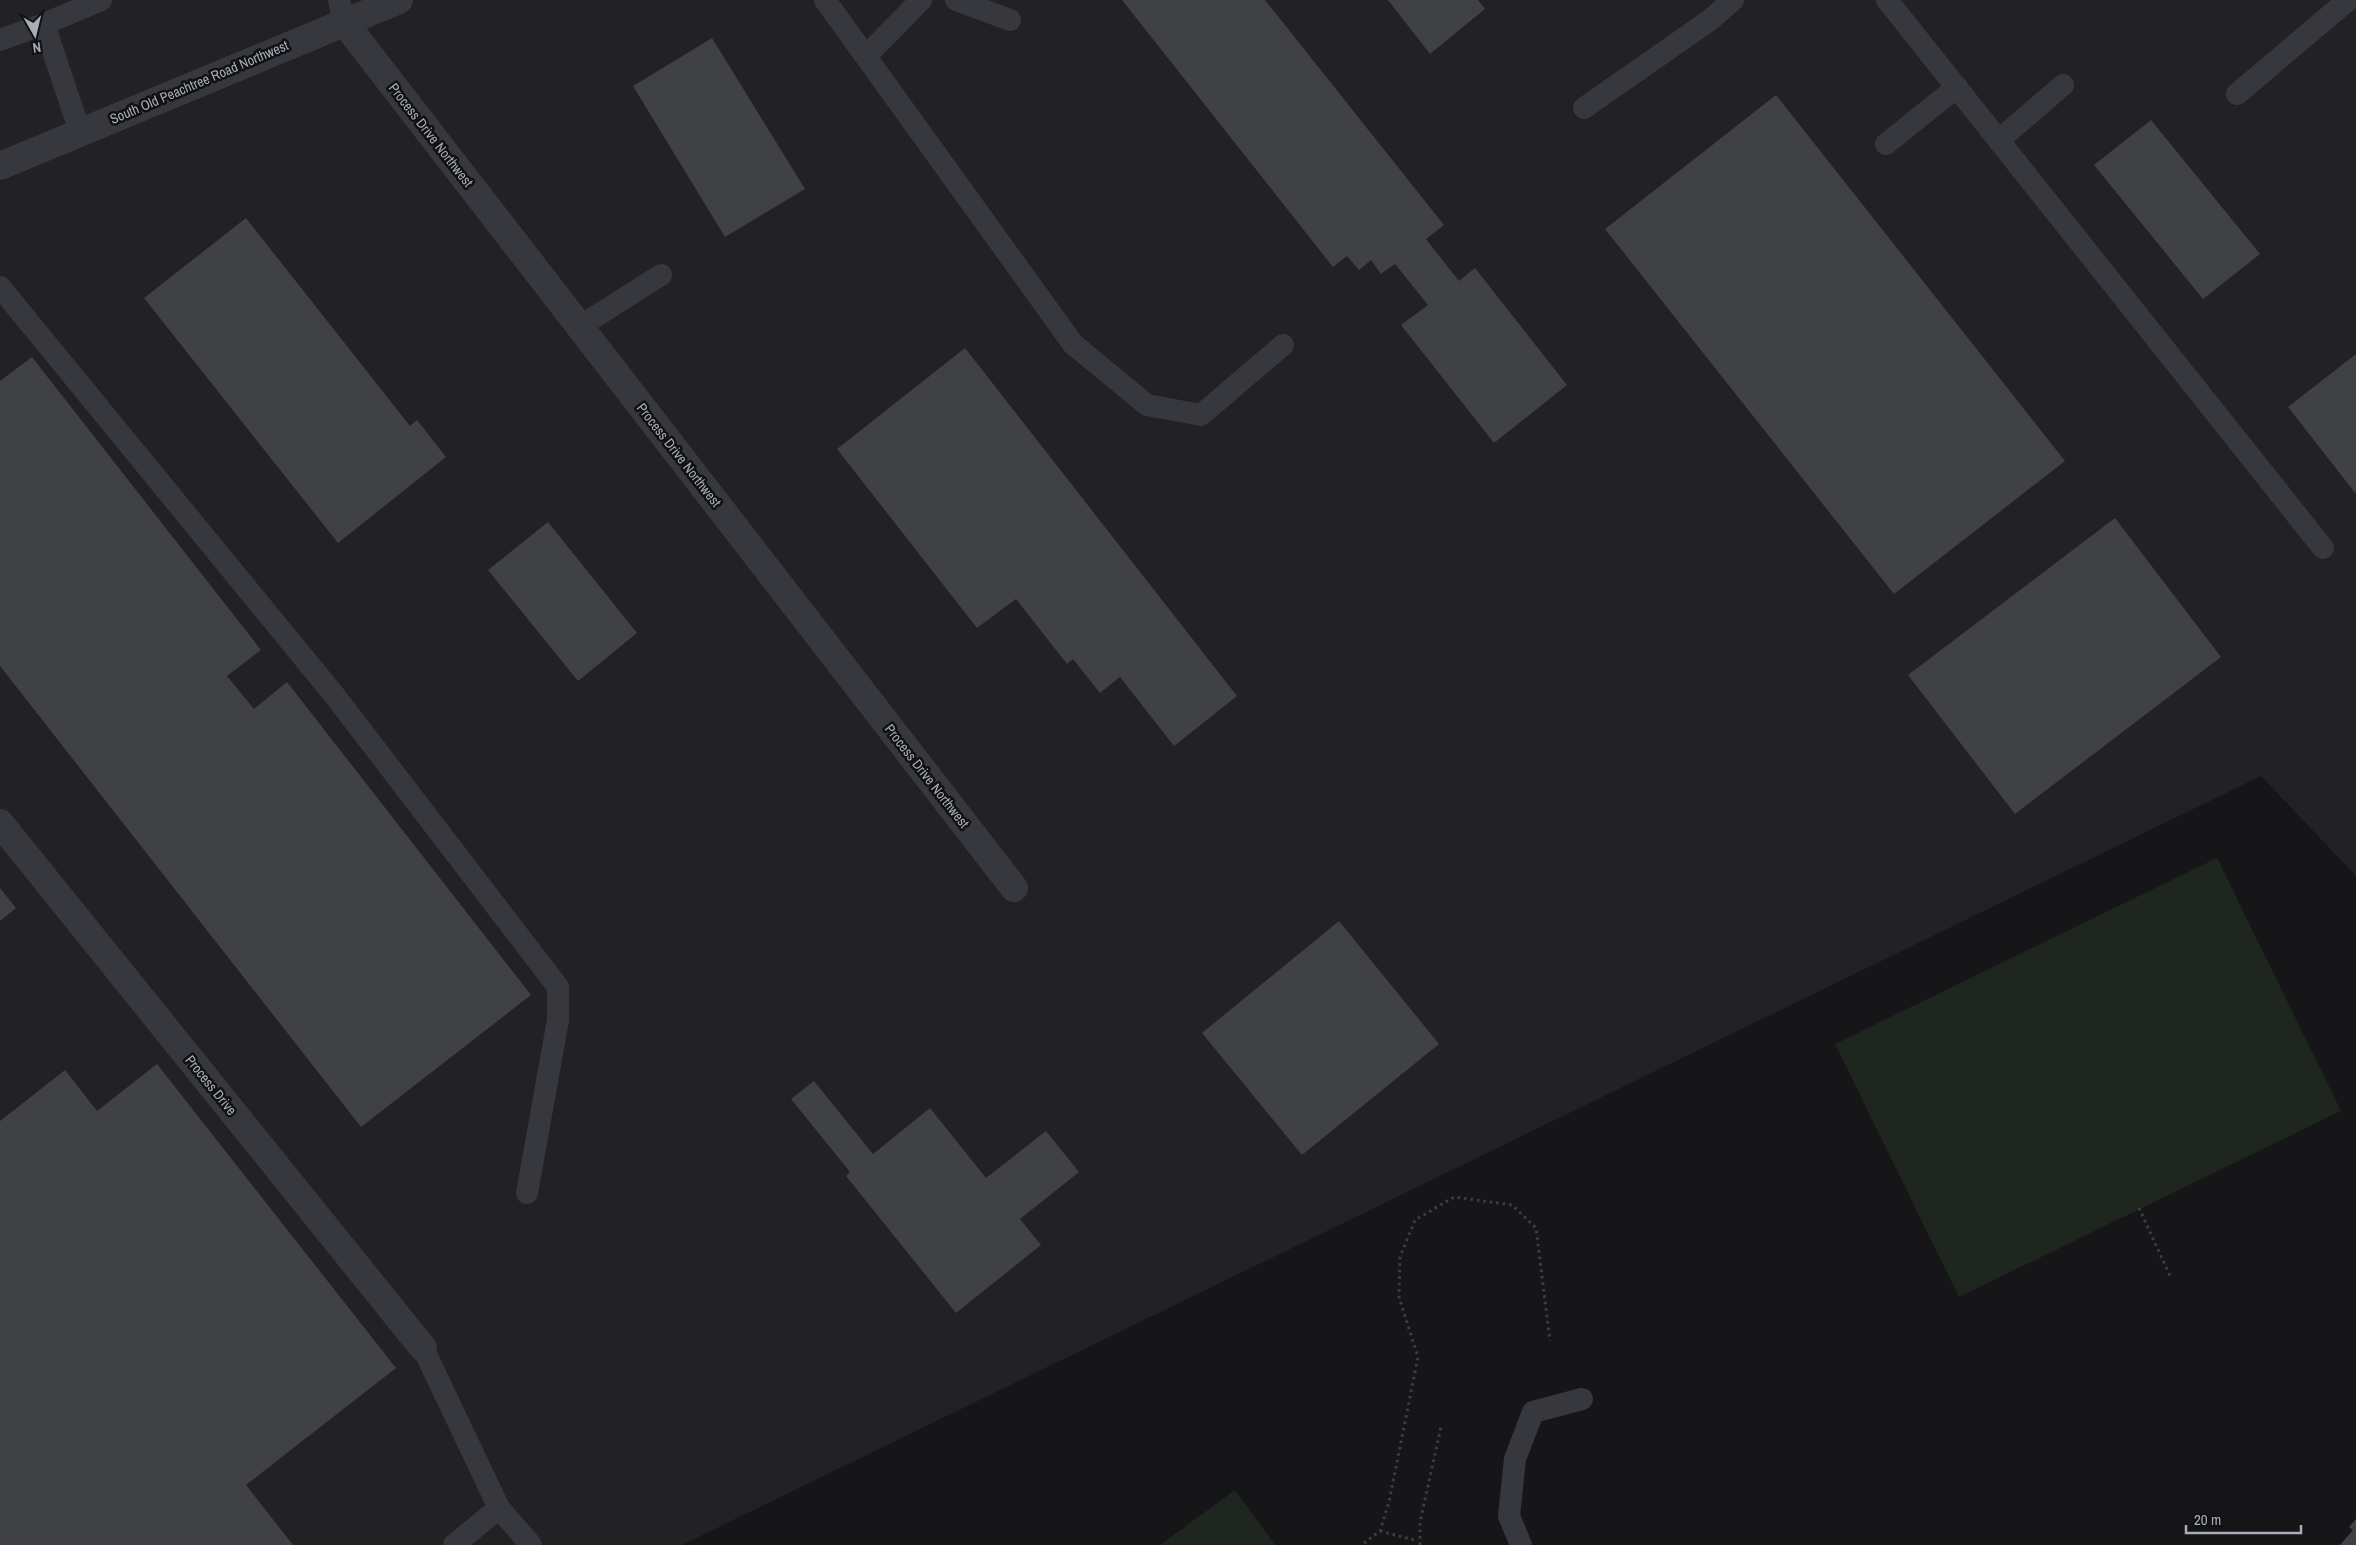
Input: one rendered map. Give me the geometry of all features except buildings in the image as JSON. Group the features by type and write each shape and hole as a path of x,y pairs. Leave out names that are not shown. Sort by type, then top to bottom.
{"street":[{"name":"South Old Peachtree Road Northwest","path":"0,166 80,132 341,11 399,0"},
{"name":"Process Drive Northwest","path":"341,11 579,327 1014,888"},
{"name":"Process Drive","path":"0,823 423,1348"}],"lane":[{"path":"0,40 101,0"},
{"path":"826,0 1073,344 1147,405 1201,414 1282,345"},
{"path":"866,56 922,0"},
{"path":"956,0 1010,20"},
{"path":"1584,108 1710,20 1733,0"},
{"path":"1887,0 2323,548"},
{"path":"2237,94 2348,0"},
{"path":"44,24 80,132"},
{"path":"1999,140 2063,85"},
{"path":"1886,144 1957,87"},
{"path":"579,327 661,275"},
{"path":"1,293 335,696 558,987 558,1020 527,1192"},
{"path":"423,1348 500,1508 531,1545"},
{"path":"1521,1545 1509,1516 1515,1459 1533,1412 1582,1399"},
{"path":"454,1545 500,1508"}],"path":[{"path":"1364,1542 1380,1531 1389,1502 1418,1357 1399,1297 1400,1256 1415,1220 1454,1197 1512,1206 1536,1228 1550,1341"},
{"path":"2139,1208 2171,1278"},
{"path":"1420,1545 1418,1541 1420,1522 1441,1427"},
{"path":"1380,1531 1418,1541"}],"shaded area":[{"path":"0,0 2356,0 2356,876 2261,776 682,1545 0,1545"},
{"path":"2217,858 2341,1111 1959,1297 1835,1044"},
{"path":"1235,1490 1275,1545 1160,1545"}]}
